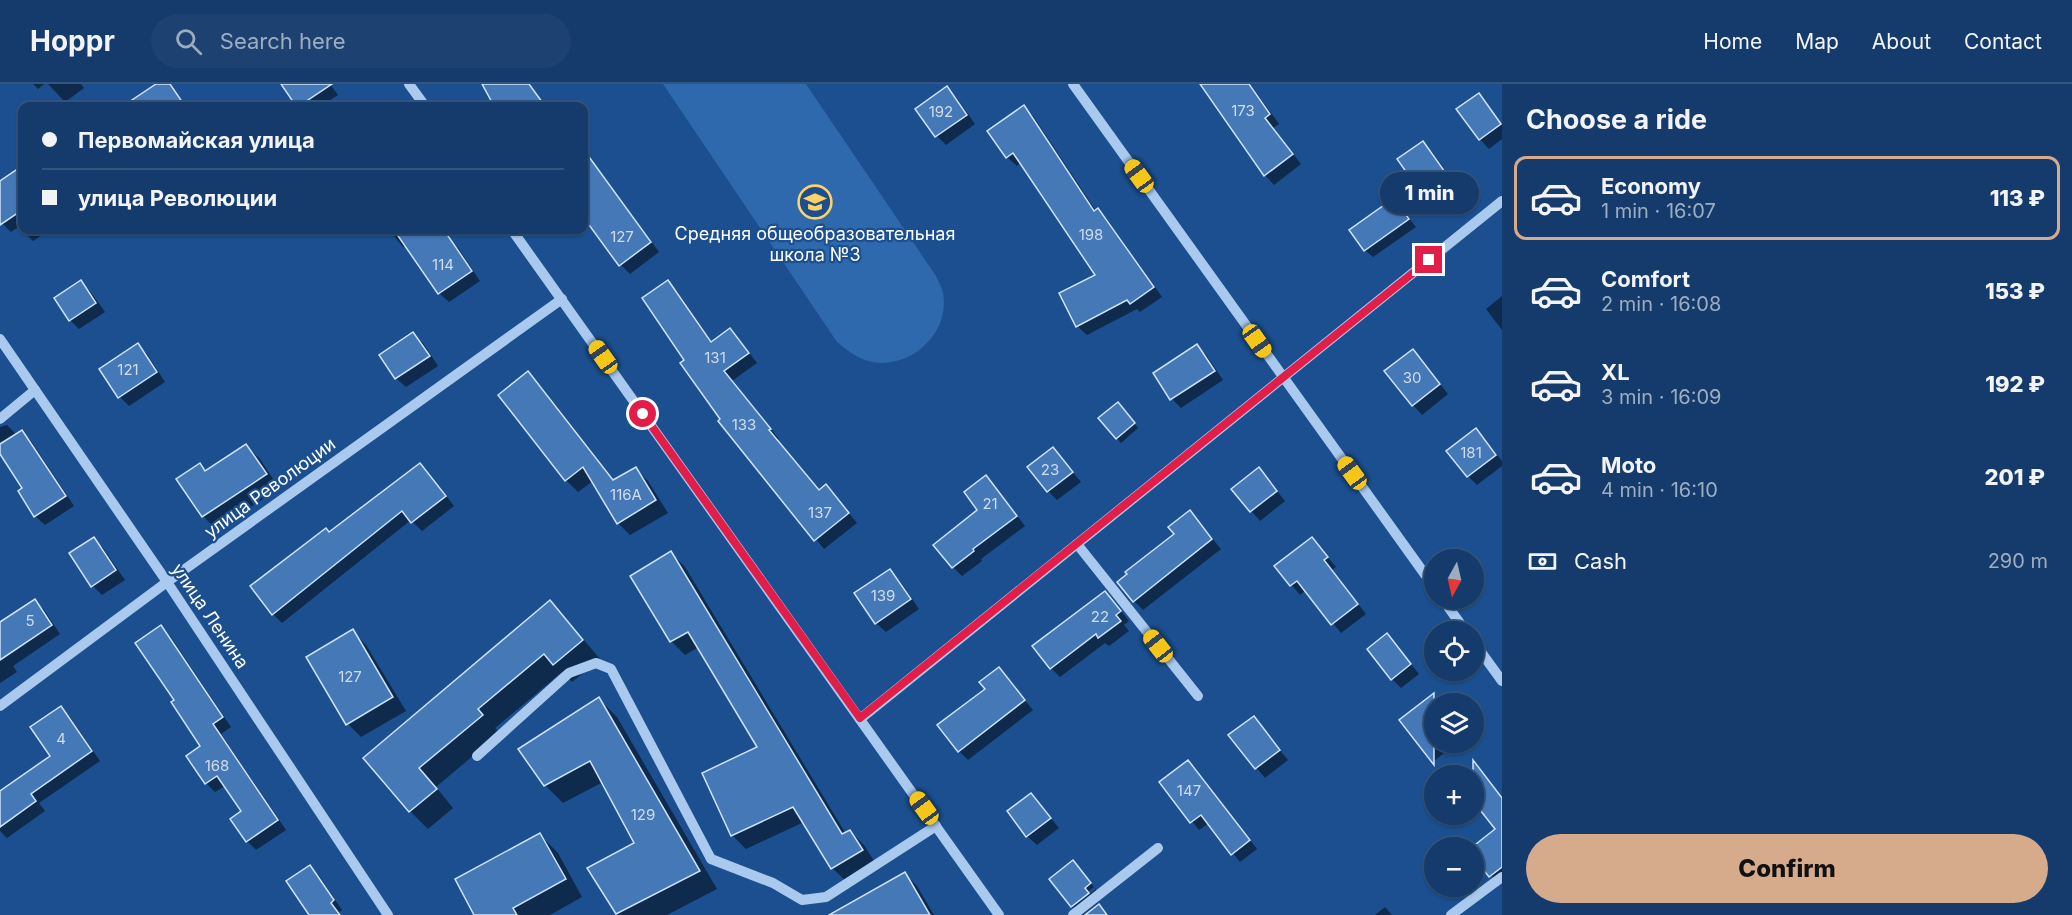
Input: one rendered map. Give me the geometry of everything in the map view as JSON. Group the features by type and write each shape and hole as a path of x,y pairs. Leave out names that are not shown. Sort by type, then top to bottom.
{"street":[{"path":"409,84 422,102"},
{"path":"1073,84 1424,573"},
{"path":"860,718 1502,201"},
{"path":"516,234 999,915"},
{"name":"улица Революции","path":"0,706 167,582 562,299"},
{"name":"улица Ленина","path":"0,339 167,582 388,915"},
{"path":"0,419 35,390"},
{"path":"1077,544 1198,696"},
{"path":"1484,656 1502,681"},
{"path":"477,756 569,673 596,663 611,669 711,859 773,883 802,900 825,897 936,826"},
{"path":"1073,915 1158,848"},
{"path":"1451,915 1502,877"}],"shaded area":[{"name":"Средняя общеобразовательная школа №3","path":"663,84 806,84 941,286 944,309 940,324 922,348 895,361 880,363 865,360 837,342"}],"building":[{"path":"156,84 170,84 182,102 129,102"},
{"path":"281,84 332,84 305,102 293,102"},
{"path":"482,84 529,84 542,102 492,102"},
{"path":"1200,84 1249,84 1270,114 1265,118 1293,154 1264,176"},
{"path":"947,86 967,115 935,137 915,109"},
{"path":"1479,93 1501,124 1479,140 1456,109"},
{"path":"1024,105 1094,211 1098,208 1154,287 1130,304 1127,300 1076,327 1059,293 1095,275 1013,153 1006,158 987,131"},
{"path":"1423,141 1445,172 1419,190 1397,159"},
{"path":"588,155 651,242 619,266 588,223"},
{"path":"18,169 18,213 0,225 0,181"},
{"path":"1394,198 1409,219 1364,251 1349,230"},
{"path":"397,234 447,234 472,271 438,294"},
{"path":"81,280 96,303 69,321 54,298"},
{"path":"668,280 711,342 730,328 749,353 724,371 819,490 826,484 849,513 814,541 718,421 720,419 680,363 684,360 642,298"},
{"path":"413,332 430,356 395,379 379,355"},
{"path":"138,343 157,372 118,398 99,369"},
{"path":"1197,344 1215,371 1170,400 1153,373"},
{"path":"1413,349 1440,384 1412,406 1384,371"},
{"path":"528,371 613,480 636,467 656,500 617,524 583,467 565,481 498,395"},
{"path":"1118,402 1135,423 1116,439 1098,418"},
{"path":"1476,428 1496,455 1467,477 1446,451"},
{"path":"22,430 66,496 34,517 18,491 22,488 0,454 0,444"},
{"path":"246,444 267,474 202,517 176,479 200,463 205,471"},
{"path":"1053,447 1073,472 1047,492 1027,467"},
{"path":"420,463 446,496 411,523 402,511 272,615 250,586 326,528 329,532"},
{"path":"1259,467 1277,491 1250,512 1231,489"},
{"path":"986,475 1017,516 952,568 933,545 977,510 964,492"},
{"path":"1190,510 1212,539 1133,602 1117,582 1127,574 1125,572 1174,534 1168,527"},
{"path":"94,537 116,570 91,587 69,553"},
{"path":"1312,537 1328,557 1324,560 1358,604 1331,625 1297,581 1290,586 1274,566"},
{"path":"671,551 842,834 850,830 863,850 831,869 793,807 731,836 702,773 757,747 688,632 670,642 630,576"},
{"path":"890,569 911,599 875,624 854,593"},
{"path":"1105,591 1121,611 1116,615 1121,621 1098,638 1096,634 1050,669 1032,646"},
{"path":"35,599 52,625 0,660 0,622"},
{"path":"550,600 583,640 553,665 544,654 478,709 483,715 419,768 437,789 409,812 363,758"},
{"path":"161,625 223,717 213,724 278,820 246,842 230,819 241,811 217,776 205,784 186,756 200,746 171,702 174,700 135,643"},
{"path":"353,629 393,697 346,725 306,657"},
{"path":"1387,633 1411,664 1391,680 1367,649"},
{"path":"999,667 1025,700 958,752 937,725 985,689 979,682"},
{"path":"599,697 700,871 616,914 587,868 634,843 590,761 544,786 518,749"},
{"path":"1424,701 1424,752 1399,720"},
{"path":"61,706 92,751 31,794 36,801 0,827 0,791 50,756 30,727"},
{"path":"1254,716 1280,750 1255,769 1228,735"},
{"path":"1425,753 1434,753 1434,765"},
{"path":"1188,760 1250,840 1231,855 1201,815 1190,823 1159,782"},
{"path":"1484,774 1502,798 1502,867 1489,877 1484,870 1484,838 1495,829 1484,815"},
{"path":"1031,793 1051,818 1026,837 1007,811"},
{"path":"540,833 566,879 513,908 517,915 474,915 455,879"},
{"path":"1073,860 1091,883 1085,888 1089,893 1071,907 1049,879"},
{"path":"310,865 334,900 331,903 340,915 309,915 286,881"},
{"path":"905,872 930,915 829,915"},
{"path":"1099,904 1107,915 1085,915"}],"place":[{"name":"Средняя общеобразовательная школа №3","path":"815,202"}],"route":[{"path":"643,414 860,718 1429,260"}]}
